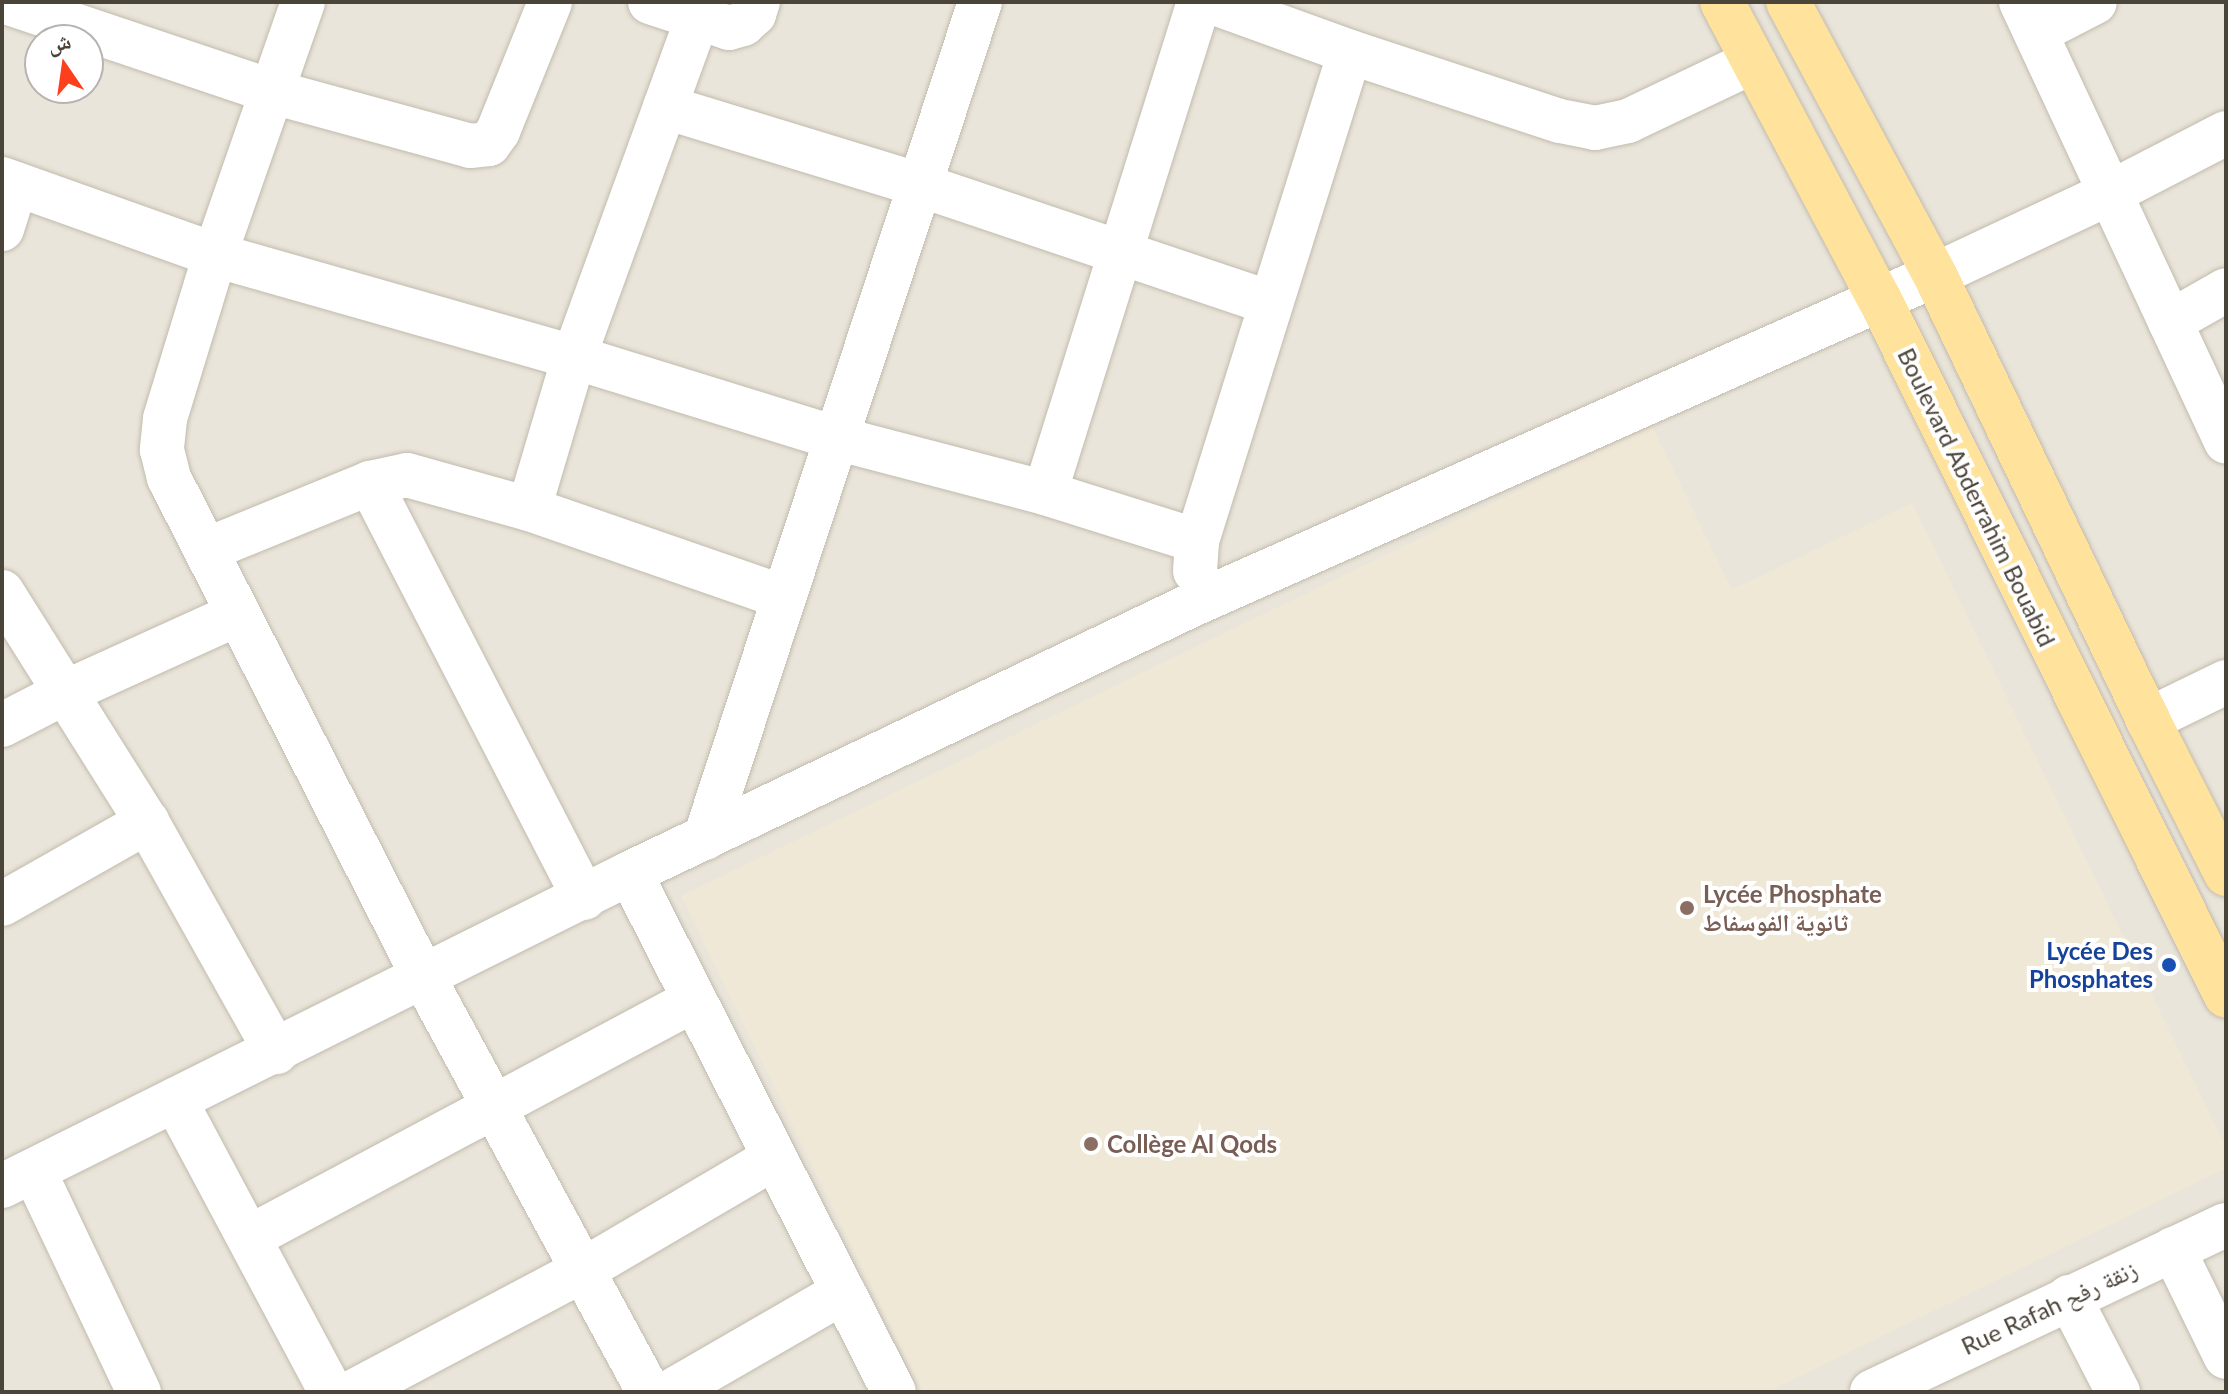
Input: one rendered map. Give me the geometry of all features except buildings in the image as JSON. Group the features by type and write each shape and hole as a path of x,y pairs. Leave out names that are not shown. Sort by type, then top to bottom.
{"main road":[{"name":"Boulevard Abderrahim Bouabid","path":"1722,2 1879,298 2226,996"},
{"path":"1788,2 1935,275 2148,720 2226,874"}],"street":[{"path":"6,2 273,92 470,146 489,144 498,131 550,2"},
{"path":"303,2 215,255 165,419 162,450 169,478 424,978 649,1392"},
{"path":"650,2 729,28 743,24 754,14 758,2"},
{"path":"705,838 980,2"},
{"path":"1045,493 1199,2"},
{"path":"1212,2 1350,52 1560,121 1595,128 1628,121 1752,62"},
{"path":"2095,2 2029,17 2108,194 2226,441"},
{"path":"529,509 574,357 697,19"},
{"path":"1194,604 1197,541 1350,52"},
{"path":"665,107 920,185 1271,303"},
{"path":"139,1392 18,1179 630,873 1194,604 1935,275 2108,194 2226,133"},
{"path":"2,229 9,182 215,255 574,357 836,438 1045,493 1197,541"},
{"path":"2170,322 2226,290"},
{"path":"206,550 370,483 407,475 529,509 783,597"},
{"path":"370,483 584,898"},
{"path":"2,592 68,691 147,822 276,1052"},
{"path":"2,725 68,691 238,614"},
{"path":"2148,720 2226,682"},
{"path":"2,904 147,822"},
{"path":"630,873 894,1392"},
{"path":"250,1237 694,1000"},
{"path":"175,1100 331,1392"},
{"path":"353,1392 583,1270 774,1158"},
{"name":"Rue Rafah زنقة رفح","path":"1872,1392 2226,1225"},
{"path":"2173,1249 2226,1357"},
{"path":"670,1392 843,1292"},
{"path":"2069,1297 2118,1392"}],"shaded area":[{"path":"2,2 2226,2 2226,1392 2,1392"},
{"name":"Lycée Phosphate ثانوية الفوسفاط","path":"1652,426 1732,590 1912,503 2226,1147 2226,1168 1768,1392 923,1392 681,896"}],"place":[{"name":"Lycée Phosphate ثانوية الفوسفاط","path":"1687,908"},
{"name":"Lycée Des Phosphates","path":"2169,965"},
{"name":"Collège Al Qods","path":"1091,1144"}]}
